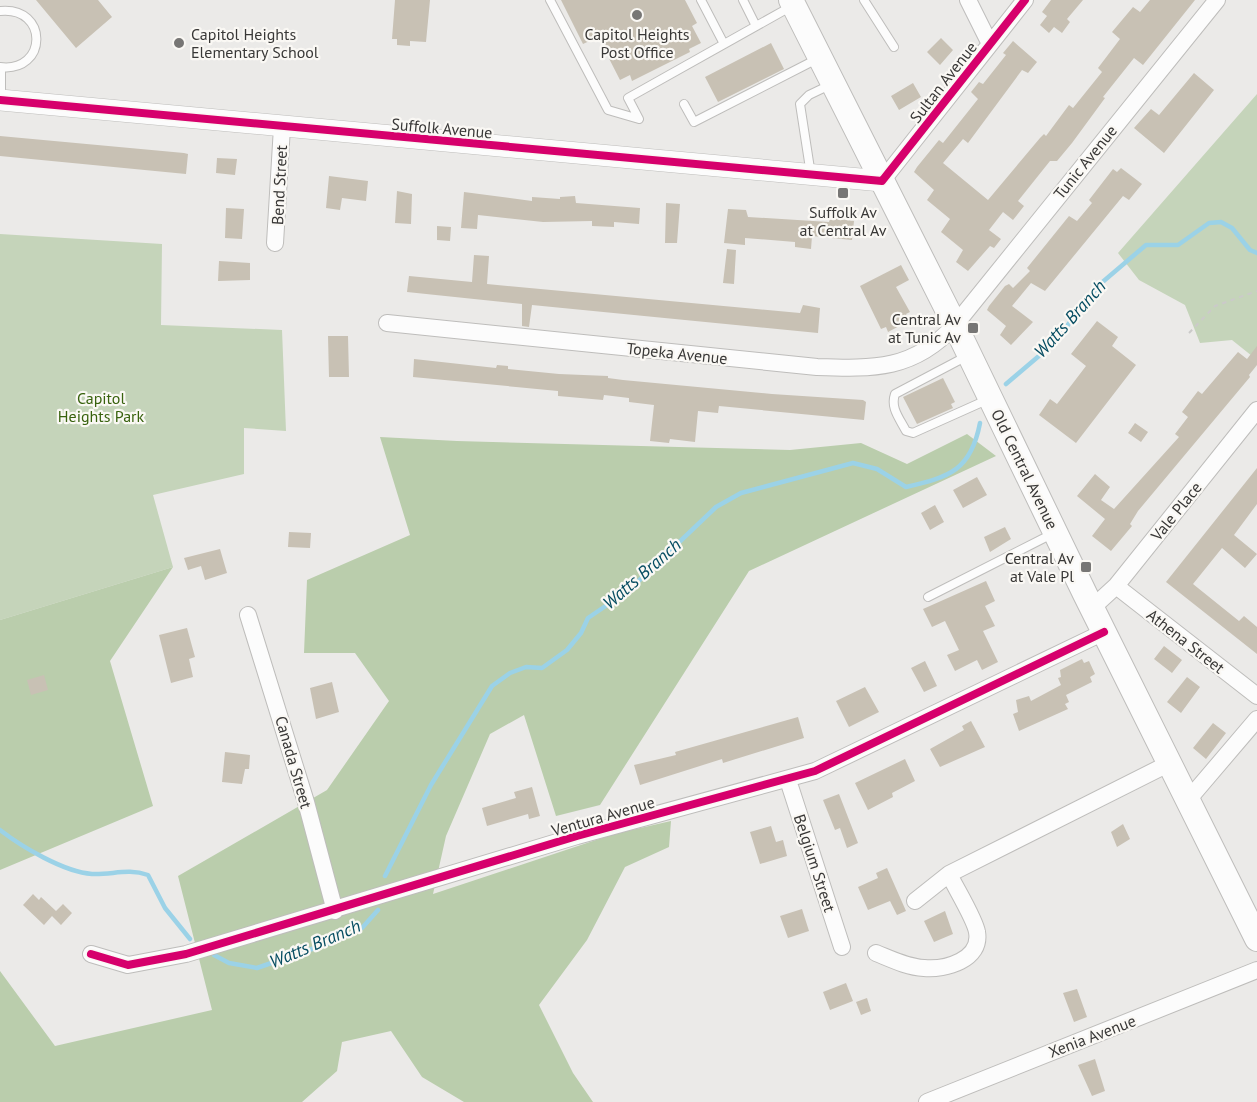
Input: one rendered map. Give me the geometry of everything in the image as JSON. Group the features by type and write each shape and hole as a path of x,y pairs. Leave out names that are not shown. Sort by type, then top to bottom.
{"main road":[{"name":"Old Central Avenue","path":"792,3 955,325 1188,800 1252,914 1257,939"}],"street":[{"path":"968,0 990,44"},
{"name":"Sultan Avenue","path":"882,181 1025,0"},
{"name":"Tunic Avenue","path":"955,325 1217,0"},
{"name":"Suffolk Avenue","path":"0,100 882,181"},
{"name":"Bend Street","path":"276,243 282,127"},
{"name":"Topeka Avenue","path":"387,323 706,356 863,369 888,366 909,359 940,341 955,325"},
{"name":"Vale Place","path":"1092,608 1116,586 1257,410"},
{"name":"Athena Street","path":"1116,586 1257,696"},
{"name":"Canada Street","path":"248,615 303,791 335,911"},
{"name":"Ventura Avenue","path":"91,954 119,964 140,963 196,951 335,911 577,836 788,780 838,762 1104,632"},
{"path":"1188,800 1257,719"},
{"path":"915,901 948,874 1170,763"},
{"name":"Belgium Street","path":"788,780 842,946"},
{"path":"876,953 925,968 944,966 969,956 976,945 977,932 948,874"},
{"name":"Xenia Avenue","path":"927,1102 1257,970"}],"lane":[{"path":"550,0 608,110 639,119 628,98 756,26 792,3"},
{"path":"701,0 724,44"},
{"path":"743,0 756,26"},
{"path":"864,0 894,47"},
{"path":"0,11 21,13 34,26 37,35 36,46 27,62 14,68 1,68 0,100"},
{"path":"684,104 694,122 820,57"},
{"path":"811,175 800,104 809,95 833,84"},
{"path":"969,355 895,394 892,401 894,409 906,431 913,433 990,398"},
{"path":"928,597 1055,532"}],"path":[{"path":"1188,333 1215,306 1257,291"}],"green space":[{"path":"1257,94 1257,360 1232,340 1200,343 1185,305 1139,280 1118,253"},
{"name":"Capitol Heights Park","path":"0,234 162,244 161,325 282,330 286,431 244,428 244,474 153,495 173,567 0,620"},
{"path":"967,434 996,456 749,571 600,805 556,816 524,715 490,734 446,836 433,894 614,834 671,821 669,847 625,867 587,940 539,1005 573,1073 593,1102 464,1102 422,1077 391,1031 342,1042 337,1071 302,1102 0,1102 0,971 55,1046 212,1010 178,876 327,790 389,701 355,653 304,653 307,580 410,535 380,437 790,450 861,443 907,464"},
{"path":"173,567 110,661 153,806 0,870 0,620"}],"building":[{"path":"36,0 98,0 112,17 76,48"},
{"path":"395,0 430,0 426,42 410,41 410,46 397,45 397,39 392,39"},
{"path":"561,0 685,0 697,23 692,26 701,43 689,49 690,52 632,81 630,75 620,80 598,37 583,44"},
{"path":"1051,0 1083,0 1067,19 1070,22 1062,33 1054,27 1049,33 1040,25 1047,16 1042,12"},
{"path":"1150,0 1195,0 1143,65 1134,58 1103,97 1105,98 1072,143 1057,161 1050,161 1018,201 1024,206 1013,220 1003,212 989,230 1001,239 994,248 990,246 968,271 956,262 963,250 941,232 950,219 927,200 934,190 914,172 917,167 939,140 943,143 978,99 971,92 979,82 983,84 1006,55 1003,53 1013,41 1037,62 1028,73 1022,70 968,143 963,139 943,163 988,200 1040,138 1044,134 1046,136 1069,105 1073,108 1102,72 1098,68 1120,39 1112,32 1133,7 1140,12"},
{"path":"941,38 953,50 940,65 927,52"},
{"path":"771,43 784,69 718,102 705,77"},
{"path":"1194,73 1214,90 1164,153 1134,128 1151,109 1159,115"},
{"path":"913,83 921,97 899,110 891,96"},
{"path":"0,136 184,153 188,154 186,174 0,156"},
{"path":"217,158 237,159 235,175 216,173"},
{"path":"1121,168 1142,184 1129,200 1123,196 1045,291 1031,283 1012,306 1033,322 1011,345 1000,335 1006,326 987,310 989,306 1005,286 1009,284 1013,288 1030,271 1027,268 1069,216 1077,221 1092,203 1089,200 1113,169 1117,172"},
{"path":"329,176 368,181 366,201 342,198 340,210 326,208"},
{"path":"397,191 412,194 411,224 395,223"},
{"path":"464,192 532,201 532,197 560,199 560,197 575,196 576,203 640,208 639,224 614,222 614,227 592,226 592,221 543,222 478,215 477,229 461,228"},
{"path":"666,203 680,204 677,243 665,243"},
{"path":"226,208 244,209 242,239 225,238"},
{"path":"728,209 746,210 748,217 829,222 830,218 854,221 852,240 812,236 811,249 795,247 795,242 745,238 745,245 724,243"},
{"path":"437,226 451,227 450,241 437,240"},
{"path":"727,249 736,250 734,284 723,283"},
{"path":"474,255 489,256 487,284 800,313 803,305 820,308 818,333 532,305 529,327 522,326 522,304 407,292 409,276 472,282"},
{"path":"219,261 250,263 250,280 218,281"},
{"path":"901,265 909,280 896,287 910,312 906,314 909,321 888,332 886,327 881,329 860,286"},
{"path":"1097,321 1118,337 1112,346 1136,365 1076,443 1039,415 1050,399 1057,404 1086,366 1071,354"},
{"path":"328,336 348,336 349,377 329,377"},
{"path":"1257,346 1257,365 1249,375 1250,377 1138,511 1130,524 1132,526 1111,551 1092,536 1105,519 1077,496 1095,474 1110,487 1101,500 1114,509 1179,437 1175,434 1188,417 1182,412 1198,391 1202,394 1238,352 1247,359"},
{"path":"414,359 496,368 497,365 508,366 508,369 608,376 608,378 623,380 772,394 863,400 866,402 864,420 719,406 718,413 698,411 695,442 670,439 669,443 650,441 654,405 629,402 629,398 604,395 603,400 558,396 558,391 413,377"},
{"path":"943,378 955,402 951,404 953,408 917,424 903,397"},
{"path":"1135,423 1148,432 1141,442 1128,433"},
{"path":"1257,468 1257,504 1234,535 1257,554 1245,568 1222,548 1193,584 1239,621 1244,616 1257,627 1257,654 1166,582"},
{"path":"977,477 987,495 963,508 953,490"},
{"path":"935,505 944,522 930,530 921,513"},
{"path":"1005,527 1011,539 990,552 984,537"},
{"path":"289,532 311,533 310,548 288,547"},
{"path":"220,549 227,573 205,580 201,566 188,570 184,558"},
{"path":"986,581 995,601 985,606 995,626 983,631 998,662 982,670 977,660 955,671 947,655 959,650 945,621 932,627 923,609"},
{"path":"187,628 195,657 189,659 193,677 171,683 159,635"},
{"path":"1164,646 1182,660 1172,673 1154,659"},
{"path":"1082,659 1084,663 1089,661 1095,674 1090,677 1092,682 1066,695 1069,702 1065,704 1068,709 1019,731 1013,714 1018,712 1016,700 1029,696 1031,701 1061,685 1058,678 1061,677 1060,670"},
{"path":"925,661 937,686 924,692 911,668"},
{"path":"44,675 48,690 31,695 27,680"},
{"path":"1187,677 1200,687 1181,713 1167,702"},
{"path":"332,682 339,712 316,719 310,688"},
{"path":"865,687 879,712 849,727 836,701"},
{"path":"798,717 804,738 723,763 722,759 640,785 634,765 676,755 675,752"},
{"path":"971,721 985,747 940,767 930,749 964,730 962,726"},
{"path":"1213,723 1226,733 1206,759 1193,748"},
{"path":"225,752 250,755 249,769 245,769 242,784 222,782"},
{"path":"905,759 915,781 892,793 893,797 868,810 855,783"},
{"path":"532,787 540,816 529,819 528,814 487,826 482,808 516,798 514,792"},
{"path":"839,794 858,843 847,848 840,828 835,830 823,800"},
{"path":"1123,824 1130,839 1117,847 1111,832"},
{"path":"771,826 776,842 783,840 787,856 760,864 750,832"},
{"path":"887,868 906,911 897,915 890,901 868,910 858,887 878,878 876,873"},
{"path":"33,894 39,900 41,897 56,911 63,904 72,913 61,925 52,916 44,925 23,905"},
{"path":"802,909 809,931 788,938 780,916"},
{"path":"945,911 953,934 934,942 924,921"},
{"path":"846,983 853,1001 830,1010 823,992"},
{"path":"1077,989 1087,1017 1074,1022 1063,993"},
{"path":"867,998 871,1011 861,1015 856,1002"},
{"path":"1095,1059 1105,1091 1092,1096 1078,1065"}],"waterway":[{"name":"Watts Branch","path":"1006,384 1053,344 1099,285 1146,245 1178,245 1209,223 1221,222 1232,228 1250,250 1257,253"},
{"name":"Watts Branch","path":"385,876 431,785 492,686 510,673 526,667 542,668 567,650 581,633 588,618 629,590 716,507 741,493 853,463 877,469 906,487 935,479 956,469 964,461 971,451 980,423"},
{"name":"Watts Branch","path":"0,830 31,851 69,869 92,874 127,872 148,875 165,908 190,939"},
{"name":"Watts Branch","path":"214,955 229,963 257,968 335,941 362,928 378,910"}],"cycle path":[{"path":"0,100 882,181 1025,0"},
{"path":"91,954 128,965 186,954 577,836 815,771 1104,632"}],"place":[{"name":"Capitol Heights Post Office","path":"637,15"},
{"name":"Capitol Heights Elementary School","path":"179,43"},
{"name":"Suffolk Av at Central Av","path":"843,193"},
{"name":"Central Av at Tunic Av","path":"973,328"},
{"name":"Central Av at Vale Pl","path":"1086,567"}]}
